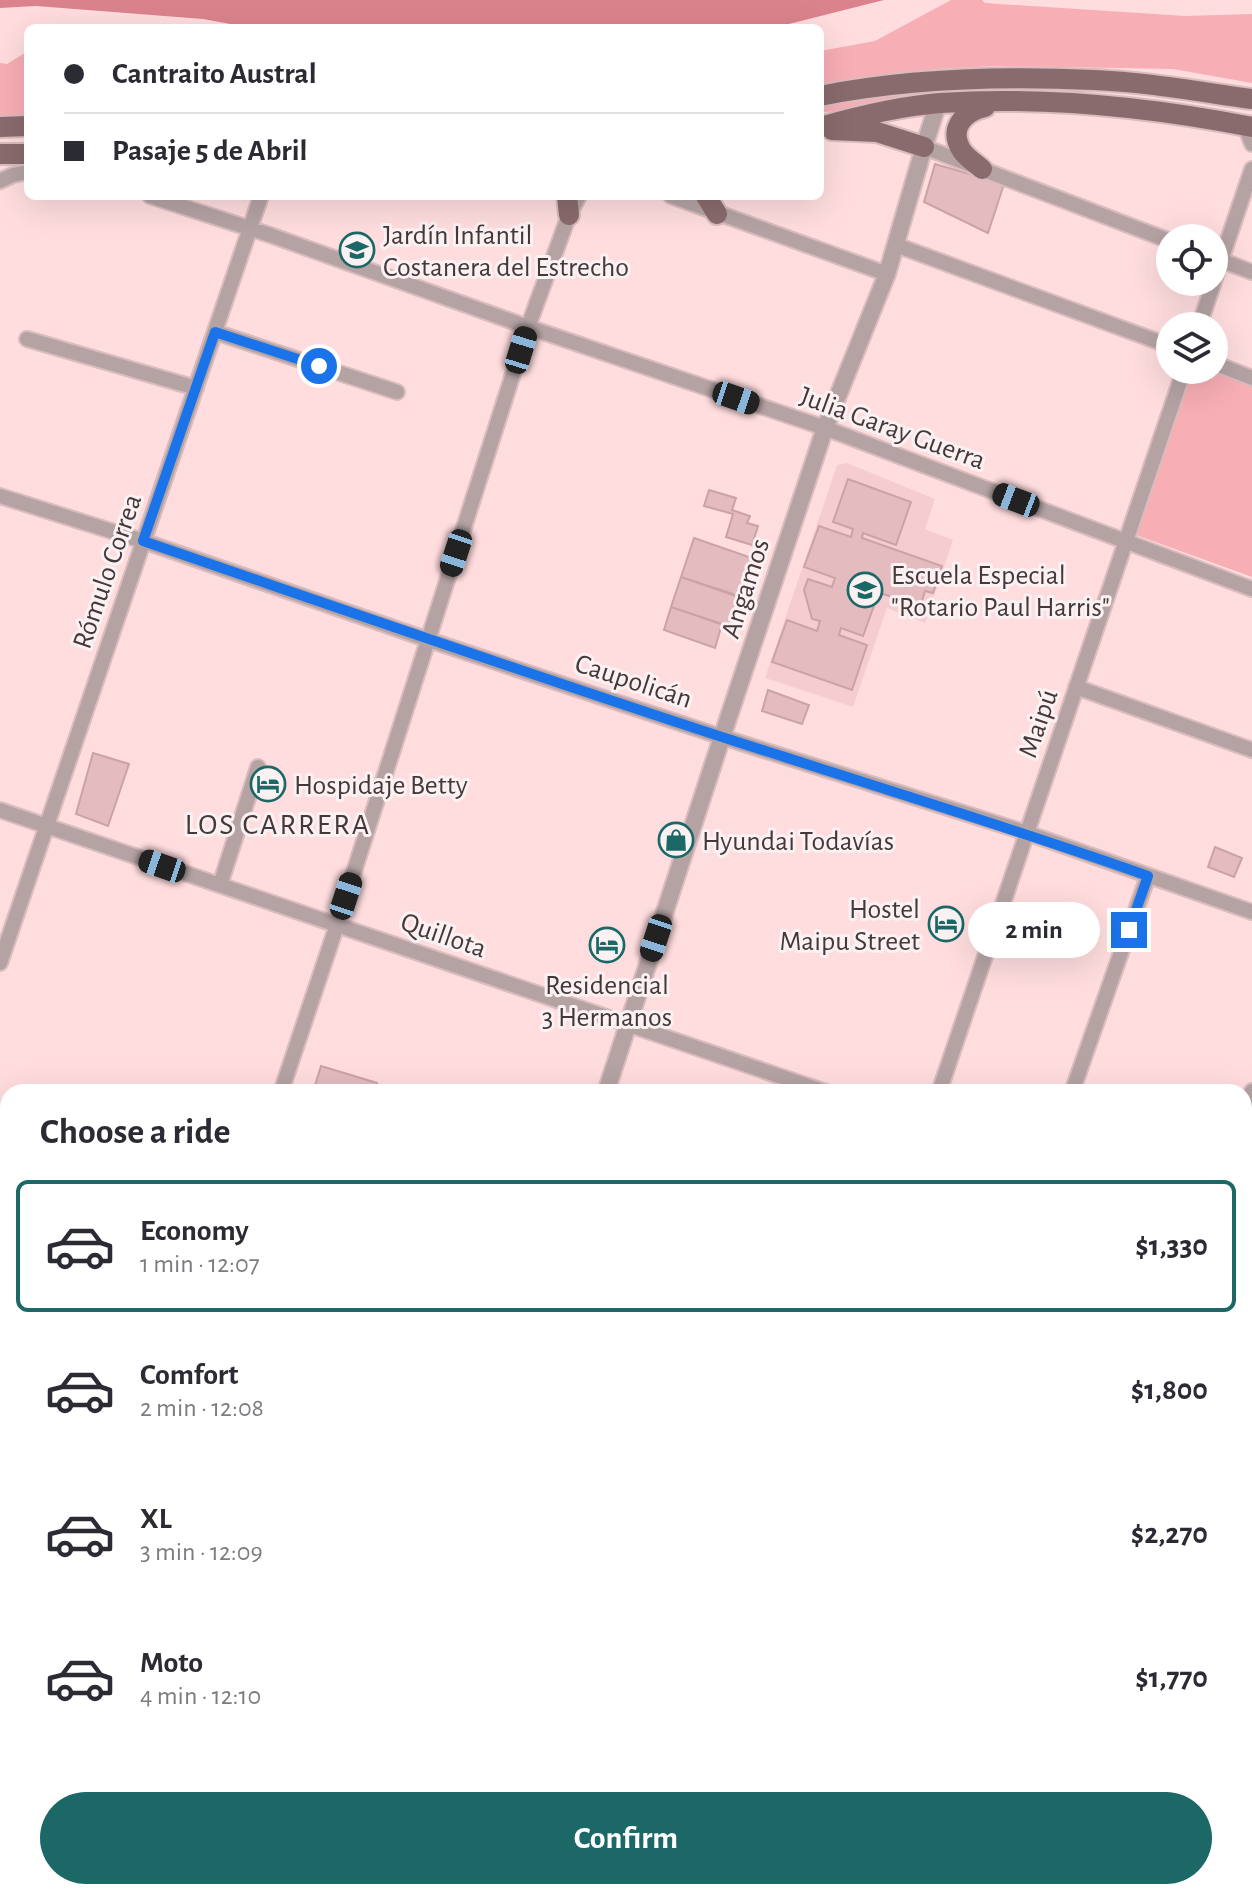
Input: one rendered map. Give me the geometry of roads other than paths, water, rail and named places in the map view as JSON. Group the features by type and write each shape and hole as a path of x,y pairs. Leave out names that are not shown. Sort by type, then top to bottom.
{"main road":[{"path":"938,103 977,79"},
{"path":"824,95 847,90 977,79 1096,80 1252,99"},
{"path":"1207,92 1250,132"},
{"path":"824,127 858,116 938,103 1024,101 1122,107 1250,132"},
{"path":"982,169 964,154 958,142 958,125 965,115 980,108 1024,101"},
{"path":"0,127 24,126"},
{"path":"824,128 877,132 924,147"},
{"path":"0,154 24,154"},
{"path":"708,200 717,214"}],"street":[{"name":"Angamos","path":"609,1084 825,428 887,274 938,103"},
{"path":"924,147 1156,236"},
{"path":"1228,231 1252,169"},
{"path":"0,181 24,173"},
{"name":"Julia Garay Guerra","path":"162,200 825,428 1252,589"},
{"name":"Rómulo Correa","path":"0,963 260,200"},
{"path":"681,200 887,274"},
{"path":"284,1084 568,206"},
{"path":"896,245 1156,341"},
{"path":"1228,263 1252,272"},
{"path":"215,332 397,392"},
{"path":"27,339 196,388"},
{"path":"1228,369 1252,378"},
{"name":"Maipú","path":"942,1084 1179,384"},
{"name":"Caupolicán","path":"0,496 143,541 722,737 1027,833 1252,912"},
{"path":"1076,687 1252,750"},
{"path":"220,885 258,767"},
{"name":"Quillota","path":"0,810 803,1084"},
{"path":"1075,1084 1148,876"}],"place":[{"name":"Jardín Infantil Costanera del Estrecho","path":"357,250"},
{"name":"Escuela Especial \"Rotario Paul Harris\"","path":"865,590"},
{"name":"Hospidaje Betty","path":"268,784"},
{"name":"Hyundai Todavías","path":"676,840"},
{"name":"Hostel Maipu Street","path":"946,924"},
{"name":"Residencial 3 Hermanos","path":"607,945"}],"district":[{"name":"LOS CARRERA","path":"278,824"}]}
